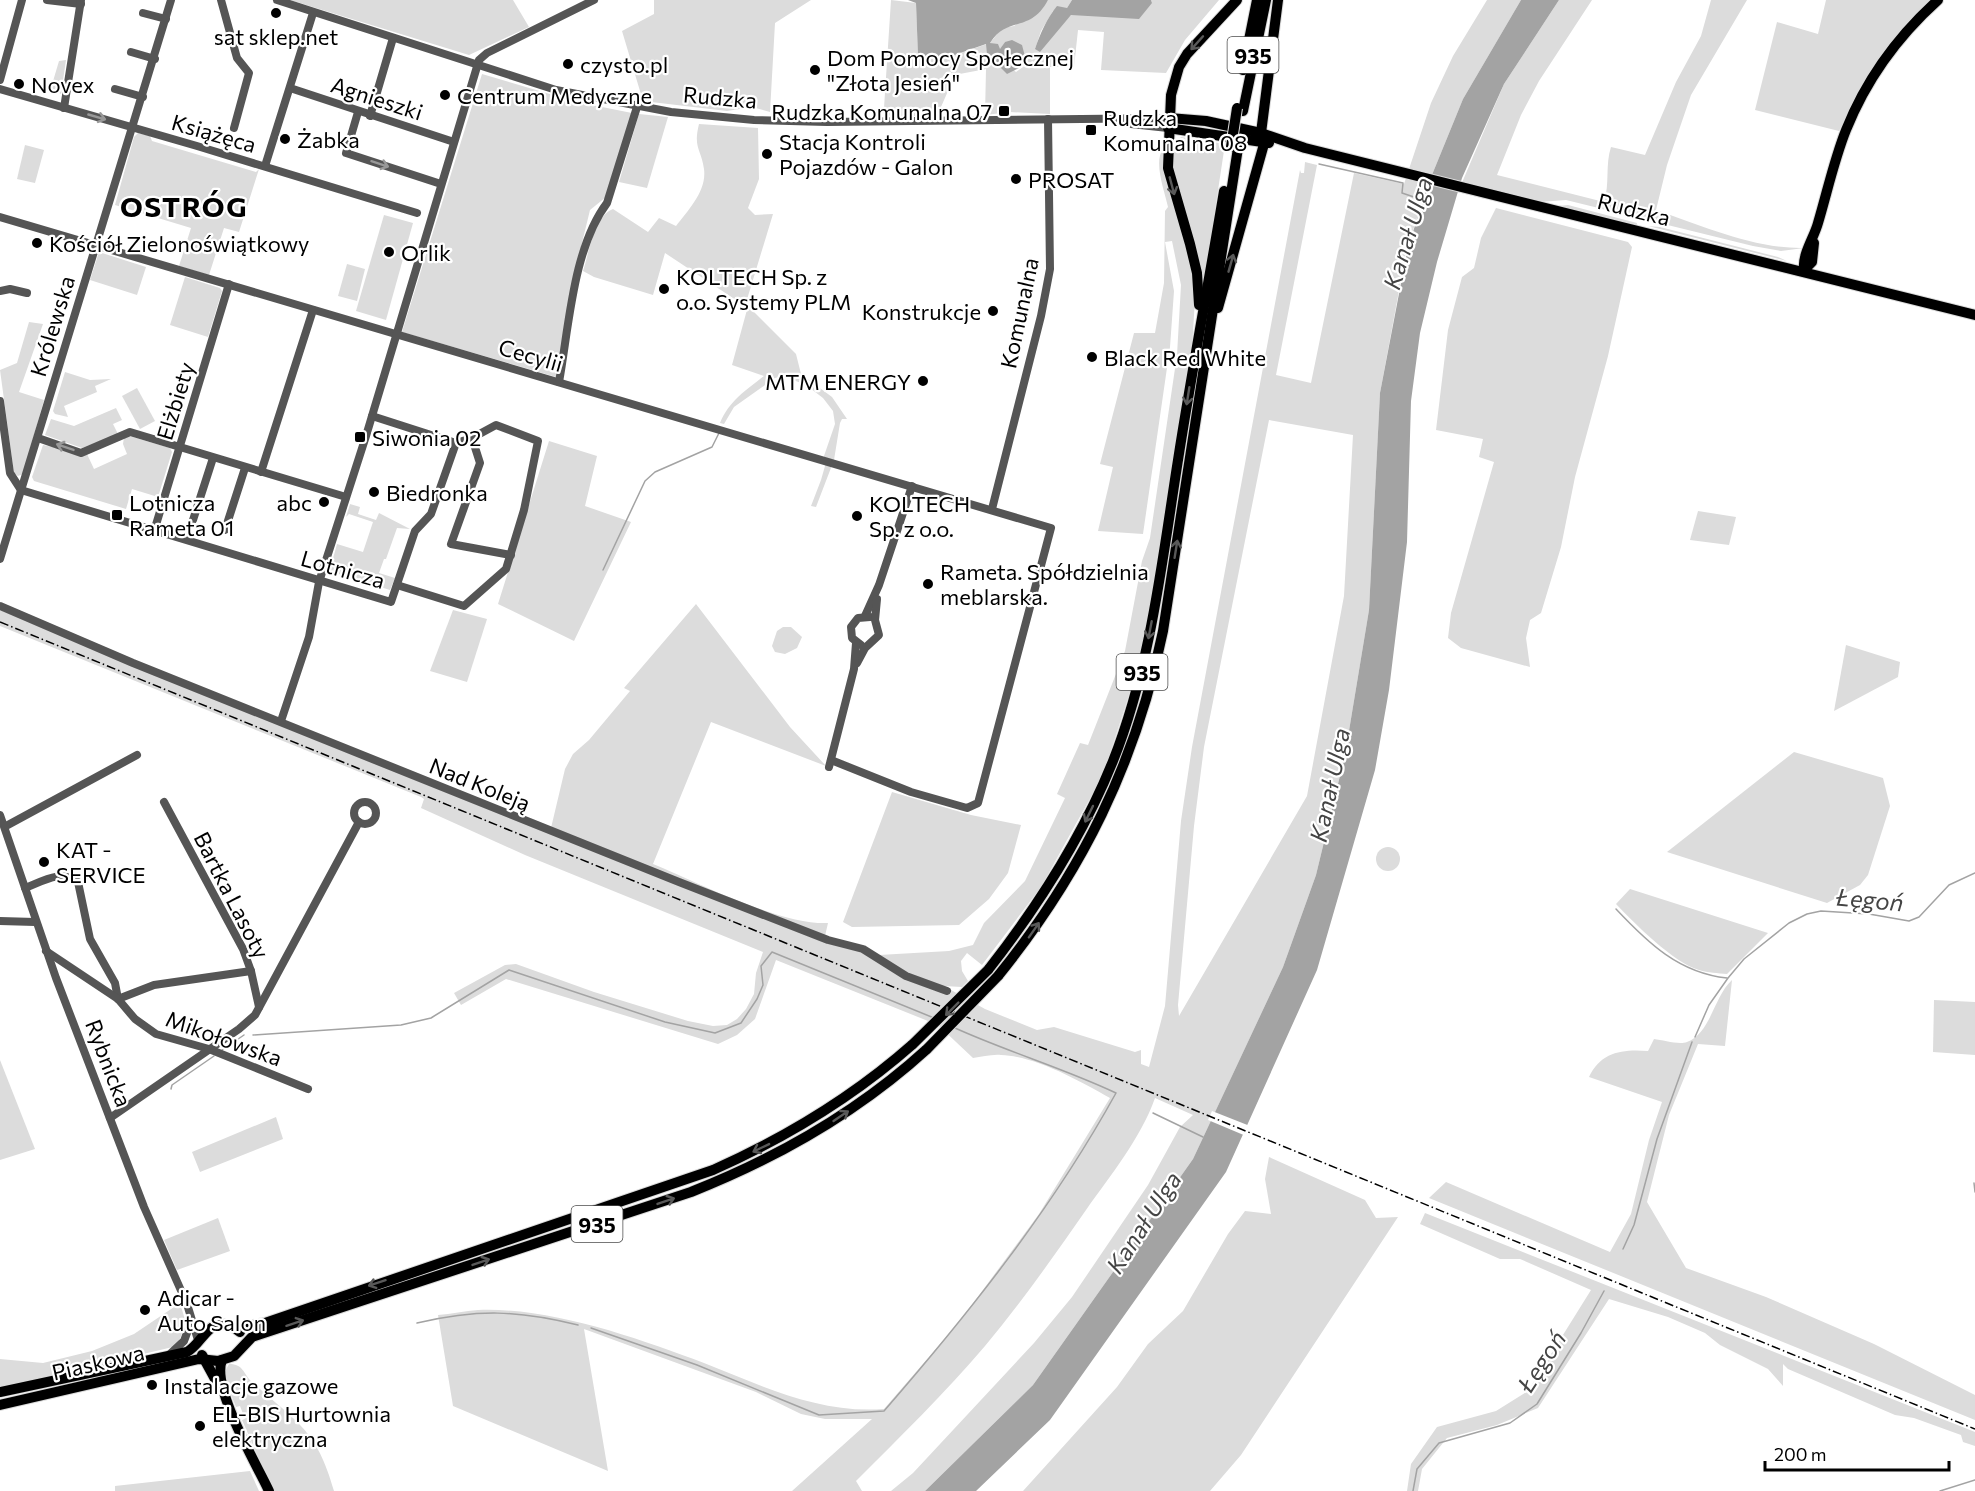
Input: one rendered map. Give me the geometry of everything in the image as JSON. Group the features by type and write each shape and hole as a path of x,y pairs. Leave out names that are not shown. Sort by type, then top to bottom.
{"main road":[{"path":"1197,338 1200,297 1197,273 1168,168 1168,123 1174,80 1179,67 1198,41 1237,0"},
{"name":"935","path":"222,1360 236,1355 252,1337 657,1204 720,1181 773,1156 833,1121 885,1084 927,1049 998,976 1033,932 1080,860 1110,799 1137,729 1163,631 1209,340 1234,147 1257,0"},
{"name":"935","path":"1240,109 1266,0"},
{"path":"1209,340 1263,138 1278,0"},
{"path":"1804,270 1812,262 1810,253 1845,131 1869,83 1893,48 1938,0"},
{"name":"Rudzka","path":"1168,123 1206,121 1263,138 1804,270 1975,315"},
{"name":"935","path":"207,1329 224,1324 235,1328 265,1323 713,1170 766,1146 826,1111 858,1089 913,1044 988,970 1035,909 1069,853 1100,793 1125,728 1151,629 1197,338 1234,147"},
{"path":"1781,265 1810,253"},
{"path":"1810,253 1831,277"},
{"path":"235,1328 242,1334 243,1346"},
{"path":"207,1329 198,1340 205,1359 225,1396 269,1491"},
{"name":"Piaskowa","path":"0,1392 189,1351 198,1340"},
{"path":"205,1359 222,1360 219,1371 225,1396"},
{"name":"Piaskowa","path":"0,1404 205,1359"}],"street":[{"path":"0,80 22,0"},
{"path":"47,0 81,2 64,108"},
{"name":"Królewska","path":"0,559 171,0"},
{"path":"221,0 237,58 249,73 234,128"},
{"name":"Rudzka","path":"277,0 313,14 567,93 637,107 770,121 1048,119 1168,123"},
{"path":"281,721 309,637 319,582 372,416 479,60 487,53 594,0"},
{"path":"143,13 166,19"},
{"path":"265,166 313,14"},
{"path":"370,116 393,38"},
{"path":"131,52 154,59"},
{"name":"Agnieszki","path":"290,88 454,142"},
{"name":"Książęca","path":"0,89 417,213"},
{"path":"115,89 143,97"},
{"path":"559,382 578,272 597,216 607,202 637,107"},
{"path":"358,111 346,153 441,184"},
{"name":"Komunalna","path":"992,509 1041,316 1050,269 1048,119"},
{"name":"Cecylii","path":"0,217 1051,528 978,803 967,808 911,792 830,764 854,669"},
{"name":"Elżbiety","path":"155,528 229,284"},
{"path":"0,291 10,289 27,293"},
{"path":"261,472 313,310"},
{"path":"0,401 10,473 21,490"},
{"path":"372,416 456,442 472,438 480,463 451,544 511,555"},
{"name":"Lotnicza","path":"21,490 155,528 319,582 391,602 397,585 464,606 506,569 524,510 538,441 495,425 472,438"},
{"path":"38,438 81,453 130,432 346,497"},
{"path":"397,585 415,531 431,514 456,442"},
{"path":"193,520 213,458"},
{"path":"225,530 245,468"},
{"path":"864,616 879,585 912,486"},
{"path":"854,669 867,645 875,641 879,635 875,620 879,585"},
{"name":"Nad Koleją","path":"0,606 679,882 828,940 863,949 906,976 947,991"},
{"path":"854,669 856,643 851,636 851,627 856,619 864,616 875,620"},
{"path":"856,643 867,645"},
{"path":"6,826 137,755"},
{"name":"Bartka Lasoty","path":"164,802 243,949 260,1007"},
{"name":"Rybnicka","path":"0,815 6,826 35,922 144,1207 187,1304 198,1340"},
{"name":"Bartka Lasoty","path":"110,1118 244,1026 260,1007 359,822"},
{"path":"25,888 57,875 71,876 78,882 90,939 115,983 118,999 154,985 251,971"},
{"path":"0,921 35,922"},
{"name":"Mikołowska","path":"46,951 118,999 135,1019 156,1034 209,1049 308,1089"},
{"path":"170,1354 184,1341 191,1322 207,1329"}],"shaded area":[{"path":"290,0 513,0 529,27 469,55"},
{"path":"654,0 811,0 775,23 770,112 752,107 727,111 643,101 622,31 654,14"},
{"path":"891,0 916,3 918,56 958,54 987,44 1016,72 1027,64 1005,42 1000,50 990,43 1002,28 1014,26 1048,0 1072,0 1067,8 1053,11 1041,31 1035,49 1071,15 1086,15 1152,3 1151,0 1219,0 1185,40 1166,73 1101,70 1104,32 1078,30 1074,67 1050,67 1050,114 1010,112 985,115 986,69 949,76 948,91 937,116 890,116 884,108"},
{"path":"908,0 1048,0 1034,17 1004,29 990,43 998,44 1000,49 1005,42 1012,40 1022,45 1027,64 1007,74 987,54 986,44 943,59 918,56 916,3"},
{"path":"1072,0 1151,0 1152,3 1139,19 1071,15 1040,52 1035,49 1053,11 1057,6 1067,8"},
{"path":"1487,0 1521,0 1463,99 1425,192 1406,253 1380,393 1369,610 1345,755 1316,875 1283,967 1193,1159 1033,1385 925,1491 891,1491 913,1473 1034,1343 1072,1297 1148,1185 1180,1127 1193,1115 1155,1098 1142,1128 1124,1156 1024,1296 954,1381 856,1481 862,1491 792,1491 872,1419 825,1419 801,1414 756,1392 584,1329 608,1471 453,1406 438,1315 478,1310 506,1310 564,1319 622,1334 814,1403 860,1409 884,1409 960,1321 1039,1214 1110,1098 1057,1070 1028,1060 998,1055 973,1058 938,1025 776,960 755,1019 737,1035 718,1044 506,979 461,1005 454,993 505,965 516,964 594,992 688,1021 713,1026 727,1025 737,1019 746,1009 754,994 756,973 763,952 525,855 421,808 424,799 421,797 0,626 0,610 551,828 565,769 573,754 589,740 630,691 624,688 696,604 790,727 826,766 711,722 653,864 764,910 809,922 828,923 825,936 879,955 949,951 973,945 984,923 1025,881 1065,798 1057,794 1080,743 1088,745 1125,651 1142,561 1150,538 1177,355 1181,285 1172,241 1165,242 1174,291 1170,347 1143,534 1098,531 1113,467 1100,464 1134,333 1155,333 1164,283 1165,211 1168,207 1159,169 1163,149 1170,190 1196,281 1192,349 1141,658 1103,775 1041,887 982,965 967,953 961,961 962,971 968,981 962,987 944,986 985,1009 1037,1030 1054,1027 1135,1052 1141,1050 1141,1064 1149,1067 1165,1006 1181,821 1192,747 1300,170 1304,173 1305,162 1317,165 1276,375 1311,383 1354,173 1404,184 1431,103 1453,56","holes":["1269,420 1353,435 1344,596 1307,796 1179,1016 1178,1005 1194,826 1204,747"]},
{"path":"1521,0 1559,0 1504,84 1462,178 1437,262 1420,333 1411,401 1407,542 1389,690 1375,770 1317,970 1226,1172 1050,1420 976,1491 925,1491 1033,1385 1193,1159 1283,967 1316,875 1345,755 1369,610 1380,393 1407,252 1425,192 1463,99"},
{"path":"1559,0 1592,0 1539,81 1521,115 1497,175 1604,202 1611,147 1645,155 1676,82 1701,36 1711,0 1747,0 1691,95 1667,165 1656,210 1748,241 1804,248 1781,251 1753,246 1566,200 1540,202 1490,190 1485,199 1458,192 1504,84"},
{"path":"1826,0 1931,0 1856,99 1839,131 1755,110 1777,22 1818,34"},
{"path":"66,60 61,94 51,88 59,61"},
{"path":"482,74 577,102 632,113 606,197 590,210 572,284 556,377 402,332"},
{"path":"639,114 668,117 647,188 619,182"},
{"path":"699,124 758,128 759,179 748,208 755,215 773,214 745,306 665,253 653,295 594,277 583,271 597,227 601,219 613,209 648,232 659,218 676,226 696,200 703,185 704,169 697,138"},
{"path":"138,133 150,136 152,141 256,172 259,169 239,232 224,228 209,275 179,266 191,228 115,205 134,137"},
{"path":"1181,137 1225,144 1202,296 1172,170 1171,145"},
{"path":"25,145 44,150 35,183 17,179"},
{"path":"1568,205 1637,223 1636,227 1558,206"},
{"path":"1496,208 1628,242 1632,247 1608,356 1575,477 1561,547 1541,613 1530,620 1526,638 1530,667 1461,648 1448,638 1451,613 1494,462 1479,457 1483,439 1436,430 1448,330 1462,277 1474,268 1481,238"},
{"name":"Orlik","path":"384,215 413,223 386,320 356,311"},
{"path":"1648,226 1660,227 1787,261"},
{"path":"99,252 146,267 137,295 90,280"},
{"path":"347,264 365,269 357,301 338,296"},
{"path":"185,277 220,288 222,291 208,337 170,325"},
{"path":"748,306 796,354 801,374 832,397 847,419 842,419 840,423 834,460 816,507 811,506 821,480 825,466 824,456 835,424 833,411 823,398 806,385 783,376 775,378 734,407 724,424 720,423 733,402 764,376 732,365"},
{"path":"29,322 43,324 19,392 44,400 23,474 18,476 14,473 0,370 17,363"},
{"path":"65,372 90,380 111,379 95,386 97,392 64,406 68,417 55,414 53,411"},
{"path":"137,388 155,421 140,429 122,396"},
{"path":"116,408 122,420 113,424 118,434 82,448 45,435 51,419 74,426"},
{"path":"129,436 170,448 172,452 158,497 132,489 126,509 34,481 32,477 43,445 87,454 94,469 127,454 123,444 124,437"},
{"path":"549,441 597,456 585,506 631,522 574,641 498,604"},
{"path":"350,504 360,507 358,514 376,520 379,513 410,529 397,528 379,573 395,578 390,590 332,572 330,569 337,544 363,552 373,522 349,514 346,517"},
{"path":"1698,511 1736,517 1729,545 1690,540"},
{"path":"453,610 487,619 467,682 430,671"},
{"path":"783,627 791,627 802,637 797,648 785,654 775,652 772,646 777,631"},
{"path":"1846,645 1900,662 1898,677 1834,711"},
{"path":"1794,752 1883,778 1890,806 1868,875 1860,885 1827,903 1667,852"},
{"path":"892,792 971,815 1021,825 1008,873 989,899 959,925 852,927 843,922"},
{"path":"1388,847 1393,848 1399,854 1399,864 1393,870 1388,871 1383,870 1377,864 1376,859 1377,854 1383,848"},
{"path":"1630,889 1768,933 1727,974 1699,970 1666,951 1616,904"},
{"path":"1732,980 1725,1046 1698,1044 1669,1115 1647,1202 1686,1268 1766,1297 1874,1344 1975,1395 1975,1420 1429,1198 1446,1182 1610,1252 1631,1214 1649,1140 1662,1102 1589,1077 1600,1062 1613,1054 1648,1051 1654,1039 1680,1043 1695,1037 1702,1031 1721,995"},
{"path":"1934,1000 1975,1002 1975,1055 1933,1052"},
{"path":"0,1060 35,1149 0,1160"},
{"path":"276,1117 283,1139 200,1172 192,1152"},
{"path":"1269,1157 1365,1200 1376,1218 1398,1217 1241,1455 1210,1491 1023,1491 1117,1387 1148,1344 1183,1311 1228,1234 1245,1211 1271,1214 1265,1179"},
{"path":"1425,1213 1975,1432 1975,1446 1963,1442 1961,1435 1914,1418 1895,1415 1788,1369 1783,1364 1783,1386 1768,1369 1720,1345 1705,1333 1668,1317 1609,1299 1538,1408 1497,1425 1447,1438 1422,1469 1418,1491 1407,1491 1411,1464 1437,1427 1496,1411 1528,1391 1591,1290 1520,1259 1500,1259 1420,1224"},
{"path":"218,1218 230,1251 177,1270 164,1240"},
{"path":"180,1303 186,1323 177,1346 0,1388 0,1359 43,1363 92,1351 134,1334"},
{"path":"229,1364 238,1366 252,1382 303,1428 320,1453 334,1491 273,1491 242,1420 245,1419 240,1406 236,1407 223,1375"},
{"path":"250,1471 259,1491 115,1491 115,1486"}],"pier":[{"path":"1212,1111 1250,1126 1246,1136 1208,1120"}],"waterway":[{"name":"Kanał Ulga","path":"1319,164 1403,183 1402,193 1423,200"},
{"path":"603,570 645,481 655,472 712,447 719,433"},
{"name":"Łęgoń","path":"1695,1037 1709,1005 1728,978 1744,959 1789,923 1807,914 1821,911 1869,914 1909,921 1919,917 1949,885 1975,873"},
{"path":"1616,909 1640,933 1679,963 1694,970 1727,978"},
{"path":"253,1035 401,1025 431,1018 509,970 665,1022 715,1033 741,1023 757,999 763,985 761,966 772,952 934,1018"},
{"path":"591,1328 697,1365 819,1415 884,1411 948,1336 1008,1258 1065,1178 1116,1093 955,1028"},
{"path":"222,1050 244,1035"},
{"name":"Łęgoń","path":"1623,1249 1634,1225 1657,1139 1692,1042"},
{"path":"171,1089 172,1085 214,1056"},
{"path":"1153,1113 1203,1137"},
{"path":"1974,1183 1975,1192"},
{"name":"Łęgoń","path":"1413,1491 1417,1469 1439,1443 1510,1423 1537,1404 1604,1291"},
{"path":"417,1323 459,1315 498,1313 536,1316 578,1325"},
{"path":"1940,1491 1975,1480"}],"railway":[{"path":"0,622 1975,1429"}],"place":[{"name":"sat sklep.net","path":"276,13"},
{"name":"czysto.pl","path":"568,64"},
{"name":"Dom Pomocy Społecznej \"Złota Jesień\"","path":"815,70"},
{"name":"Novex","path":"19,84"},
{"name":"Centrum Medyczne","path":"445,95"},
{"name":"Rudzka Komunalna 07","path":"1004,111"},
{"name":"Rudzka Komunalna 08","path":"1091,130"},
{"name":"Żabka","path":"285,139"},
{"name":"Stacja Kontroli Pojazdów - Galon","path":"767,154"},
{"name":"PROSAT","path":"1016,179"},
{"name":"Kościół Zielonoświątkowy","path":"37,243"},
{"name":"Orlik","path":"389,252"},
{"name":"KOLTECH Sp. z o.o. Systemy PLM","path":"664,289"},
{"name":"Konstrukcje","path":"993,311"},
{"name":"Black Red White","path":"1092,357"},
{"name":"MTM ENERGY","path":"923,381"},
{"name":"Siwonia 02","path":"360,437"},
{"name":"Biedronka","path":"374,492"},
{"name":"abc","path":"324,502"},
{"name":"Lotnicza Rameta 01","path":"117,515"},
{"name":"KOLTECH Sp. z o.o.","path":"857,516"},
{"name":"Rameta. Spółdzielnia meblarska.","path":"928,584"},
{"name":"KAT - SERVICE","path":"44,862"},
{"name":"Adicar - Auto Salon","path":"145,1310"},
{"name":"Instalacje gazowe","path":"152,1385"},
{"name":"EL-BIS Hurtownia elektryczna","path":"200,1426"}],"district":[{"name":"OSTRÓG","path":"184,206"}]}
